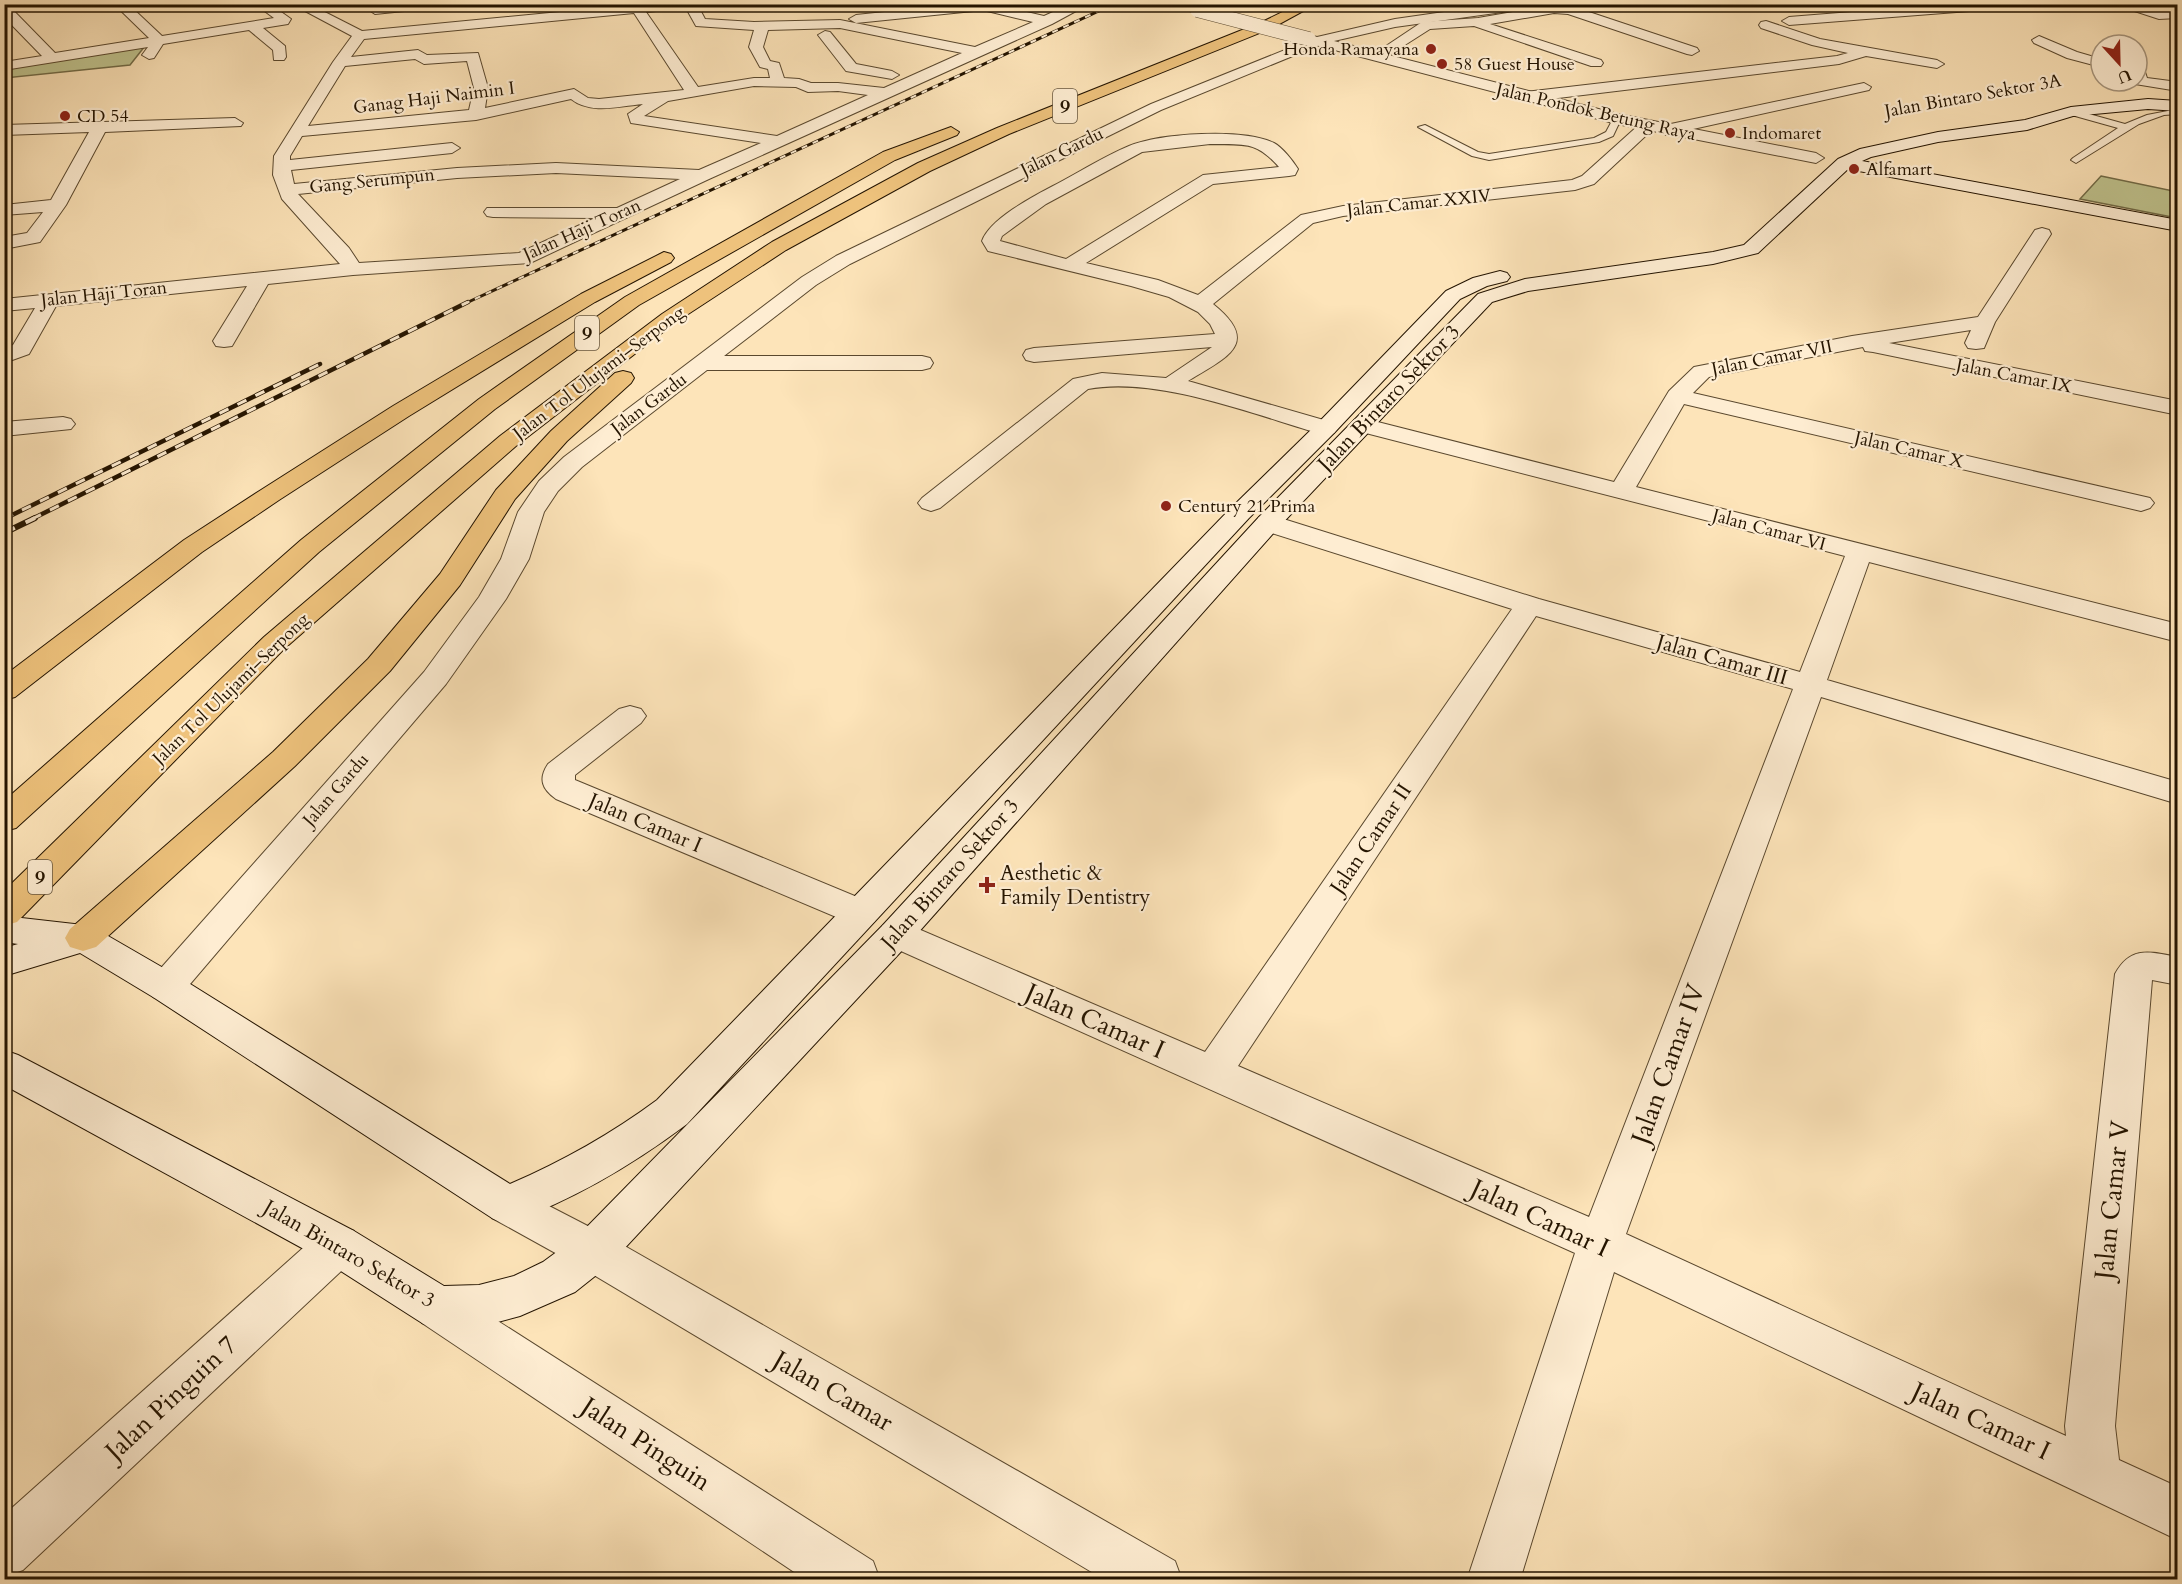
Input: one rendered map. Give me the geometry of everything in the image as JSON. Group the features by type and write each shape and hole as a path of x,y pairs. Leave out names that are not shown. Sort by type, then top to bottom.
{"highway":[{"name":"Jalan Tol Ulujami–Serpong","path":"4,820 310,546 487,404 632,301 889,156 1142,57 1269,4"},
{"name":"Jalan Tol Ulujami–Serpong","path":"4,913 274,643 508,441 669,318 779,246 924,167 1003,131 1267,25 1310,4"},
{"path":"4,691 212,533 401,411 578,304 729,223 808,185 889,156"},
{"path":"83,938 284,759 379,665 450,579 505,495 559,436 633,370 669,318"}],"street":[{"path":"120,4 155,36 158,42"},
{"path":"4,66 278,23 284,20 261,4"},
{"path":"297,4 360,35 689,4 701,23 762,26 840,24 978,52"},
{"path":"375,10 434,4"},
{"path":"434,4 431,8 434,22"},
{"name":"Jalan Haji Toran","path":"4,305 354,269 523,259 703,175 1083,4"},
{"name":"Jalan Pondok Betung Raya","path":"1179,4 1525,97 1647,126 1831,157 2178,226"},
{"name":"Jalan Gardu","path":"166,987 435,678 492,599 514,560 531,512 548,486 573,462 809,281 843,260 1156,107 1313,40 1395,23 1531,4"},
{"path":"1910,4 1926,11"},
{"path":"1789,21 2008,4"},
{"path":"2119,4 2159,15 2178,14"},
{"path":"840,24 849,20 901,12 983,6 1047,21"},
{"path":"4,9 53,59"},
{"path":"638,9 694,93"},
{"path":"1377,56 1427,25 1478,22 1554,9 1569,10 1692,51"},
{"path":"1478,22 1480,25 1596,63"},
{"path":"1766,25 1817,42 1937,64"},
{"path":"762,26 756,47 765,64 774,66 778,82"},
{"path":"253,27 276,43 280,49 279,57"},
{"path":"991,33 1011,37"},
{"path":"354,269 342,252 291,200 282,175 282,156 340,62 360,35"},
{"path":"825,35 851,68 918,79"},
{"path":"2039,40 2072,55 2089,60"},
{"path":"139,66 158,42"},
{"path":"1525,97 1839,60 1865,52"},
{"path":"340,62 418,54 423,60 474,56 481,88 476,115"},
{"path":"2149,72 2178,76"},
{"path":"780,141 636,120 636,114 665,97 749,83 802,83 807,88 838,87 887,93"},
{"path":"1666,130 1864,87"},
{"path":"2149,88 2152,91 2178,87"},
{"name":"Jalan Bintaro Sektor 3A","path":"1831,157 1866,153 1938,137 2027,125 2067,105 2152,91 2178,99"},
{"name":"Ganag Haji Naimin I","path":"297,132 476,115 529,106 574,94 584,102 598,104 665,97"},
{"name":"Jalan Bintaro Sektor 3A","path":"2067,105 2178,106"},
{"path":"529,106 541,117"},
{"path":"1992,115 2027,125"},
{"path":"6,126 100,128 236,123"},
{"name":"Jalan Camar XXIV","path":"1200,304 1307,219 1343,211 1575,185 1588,180 1647,126"},
{"path":"4,243 33,238 57,205 100,128"},
{"path":"1069,265 1209,178 1283,172 1290,169 1270,147 1249,140 1210,139 1156,144 1136,149 1040,200 994,233 992,245 1069,265 1145,283 1200,304 1216,316 1228,339 1227,344 1218,353 1176,379 1176,386"},
{"path":"282,166 452,148"},
{"path":"1801,173 1831,157"},
{"name":"Jalan Bintaro Sektor 3","path":"4,1066 338,1245 438,1308 479,1306 520,1295 559,1277 593,1251 896,934 1268,523 1485,298 1525,285 1713,258 1751,249 1831,157"},
{"name":"Gang Serumpun","path":"287,190 457,173 556,168 703,175"},
{"path":"4,210 57,205"},
{"path":"493,212 621,214"},
{"name":"Jalan Bintaro Sektor 3","path":"507,1205 574,1176 632,1142 672,1112 1240,513 1326,428 1453,295 1480,282 1511,274 1711,247 1739,235 1762,212"},
{"path":"1966,366 1986,322 2042,234"},
{"path":"224,341 261,279"},
{"path":"4,357 21,349 50,299"},
{"name":"Jalan Camar VII","path":"1622,492 1677,396 1702,372 1712,368 1852,342 1986,322"},
{"path":"1034,355 1228,339"},
{"name":"Jalan Camar IX","path":"1852,342 2178,408"},
{"path":"703,363 922,363"},
{"path":"931,503 1081,384 1102,380 1176,386 1326,428"},
{"name":"Jalan Camar X","path":"1677,396 2141,503"},
{"path":"4,429 63,424"},
{"name":"Jalan Camar VI","path":"1362,425 1414,436 1859,554 2178,633"},
{"name":"Jalan Camar III","path":"1268,523 1529,605 2178,793"},
{"name":"Jalan Camar IV","path":"1493,1580 1600,1245 1859,554"},
{"name":"Jalan Camar II","path":"1212,1072 1529,605"},
{"name":"Jalan Camar I","path":"630,716 559,771 558,784 568,791 861,913"},
{"path":"4,929 83,938 166,987 507,1205"},
{"name":"Jalan Camar I","path":"896,934 1567,1228 2178,1514"},
{"path":"4,962 83,938"},
{"name":"Jalan Camar V","path":"2095,1474 2090,1426 2134,974 2145,965 2178,971"},
{"name":"Jalan Camar","path":"507,1205 593,1251 1156,1580"},
{"name":"Jalan Pinguin 7","path":"4,1551 338,1245"},
{"name":"Jalan Pinguin","path":"438,1308 854,1580"}],"lane":[{"path":"2067,105 2124,128"},
{"path":"2076,160 2124,128 2159,113 2178,111"},
{"path":"1422,127 1474,154 1489,157 1596,140 1610,134 1617,119"}],"green space":[{"path":"145,46 130,65 5,78 5,68"},
{"path":"2101,176 2173,191 2177,188 2177,218 2080,199"}],"railway":[{"path":"464,304 1114,4"},
{"path":"32,519 468,302"},
{"path":"7,518 4,519 320,364"},
{"path":"4,533 35,518"}],"place":[{"name":"Honda Ramayana","path":"1431,49"},
{"name":"58 Guest House","path":"1442,64"},
{"name":"CD 54","path":"65,116"},
{"name":"Indomaret","path":"1730,133"},
{"name":"Alfamart","path":"1854,169"},
{"name":"Century 21 Prima","path":"1166,506"},
{"name":"Aesthetic & Family Dentistry","path":"987,885"}]}
